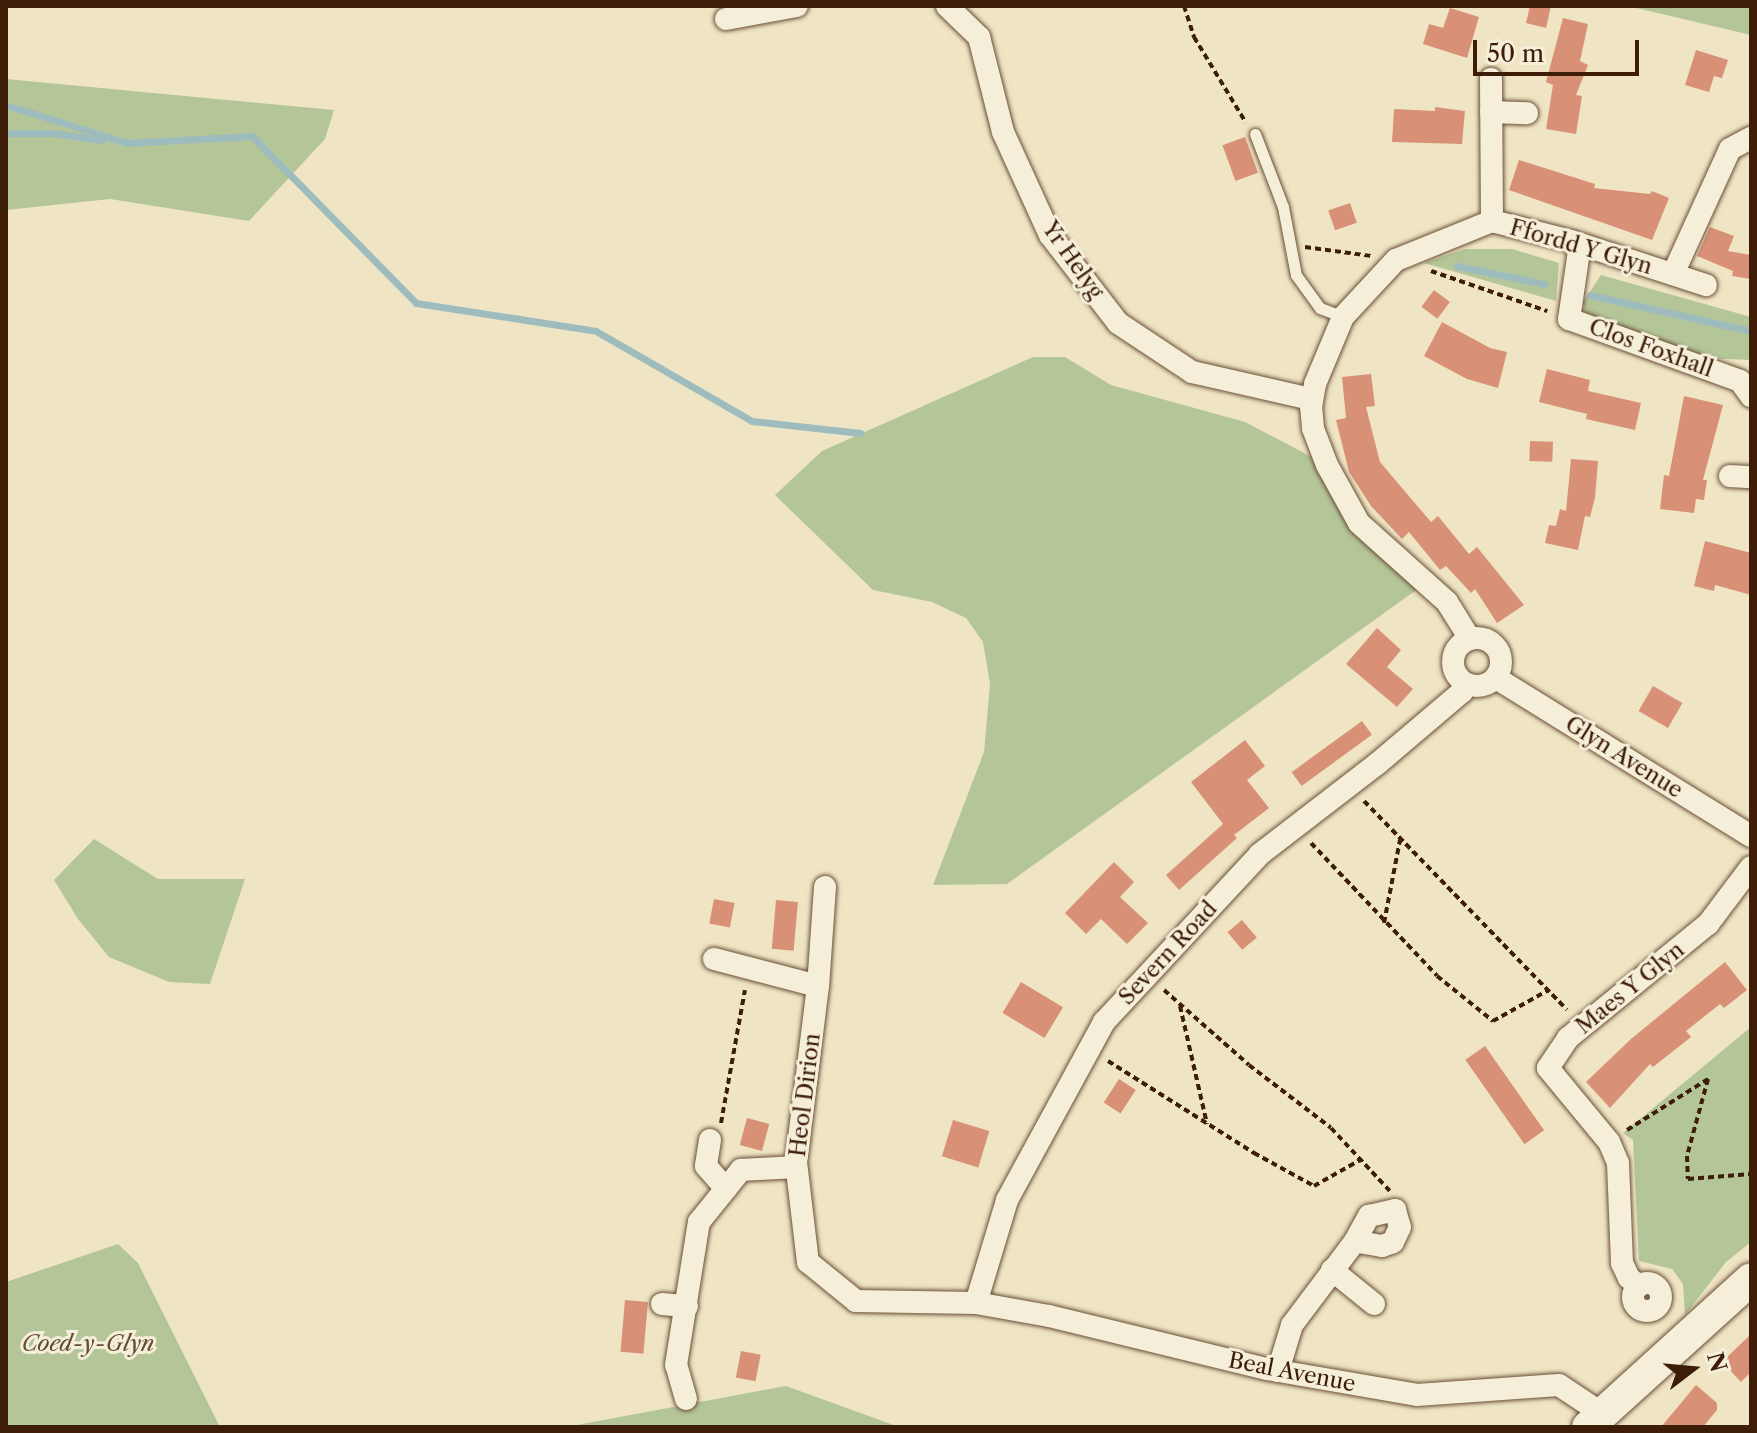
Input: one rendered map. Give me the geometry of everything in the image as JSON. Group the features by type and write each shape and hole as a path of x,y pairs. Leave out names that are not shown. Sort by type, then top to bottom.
{"street":[{"path":"726,19 797,6"},
{"name":"Yr Helyg","path":"947,6 979,37 1003,132 1050,235 1118,323 1192,372 1311,399"},
{"path":"1491,79 1492,221"},
{"path":"1491,112 1527,113"},
{"path":"1673,274 1730,149 1751,138"},
{"name":"Ffordd Y Glyn","path":"1470,639 1447,602 1359,523 1327,465 1313,428 1311,399 1343,317 1396,260 1492,221 1580,244 1706,285"},
{"name":"Clos Foxhall","path":"1580,244 1569,319 1740,381 1751,396"},
{"path":"1470,639 1485,639 1497,649 1501,663 1496,678 1485,685 1465,683 1454,671 1454,655 1470,639"},
{"name":"Glyn Avenue","path":"1496,678 1751,836"},
{"name":"Severn Road","path":"976,1303 1007,1200 1104,1022 1260,854 1462,692 1465,683"},
{"name":"Maes Y Glyn","path":"1639,1286 1629,1278 1622,1263 1618,1163 1609,1142 1548,1068 1568,1038 1708,924 1751,867"},
{"name":"Heol Dirion","path":"825,887 818,986 796,1167 808,1262 856,1301 976,1303"},
{"path":"714,959 818,986"},
{"path":"710,1140 706,1166 726,1189"},
{"path":"686,1399 676,1365 699,1222 741,1170 796,1167"},
{"path":"1278,1371 1292,1325 1355,1241 1369,1216 1395,1210 1400,1227 1393,1242 1382,1246 1355,1241"},
{"path":"1332,1270 1374,1304"},
{"path":"1596,1421 1751,1279"},
{"name":"Beal Avenue","path":"976,1303 1049,1316 1278,1371 1417,1395 1559,1385 1596,1421"},
{"path":"662,1304 687,1306"}],"lane":[{"path":"1255,134 1283,207 1296,275 1320,308 1343,317"}],"path":[{"path":"1184,6 1194,37 1255,134"},
{"path":"1291,245 1396,260 1569,319"},
{"path":"1349,785 1583,1026"},
{"path":"1296,826 1437,976 1493,1021 1547,991"},
{"path":"1384,923 1400,840"},
{"path":"710,1140 719,1139 749,968"},
{"path":"1147,975 1249,1065 1331,1128 1396,1196 1395,1210"},
{"path":"1180,1004 1207,1124"},
{"path":"1089,1049 1207,1124 1314,1186 1360,1160"},
{"path":"1609,1142 1708,1079 1687,1156 1688,1179 1751,1174"}],"green space":[{"path":"1628,6 1751,6 1751,35"},
{"path":"6,79 334,110 325,139 249,221 110,199 6,210"},
{"path":"1465,249 1512,249 1559,263 1556,301 1424,263"},
{"path":"1601,275 1751,317 1751,360 1703,358 1586,316 1583,302"},
{"path":"1033,357 1065,357 1111,385 1245,422 1327,465 1359,523 1426,583 1007,884 933,885 984,752 990,684 983,642 966,618 932,602 873,590 775,495 822,451"},
{"path":"94,839 158,879 245,879 210,984 169,982 109,957 78,919 54,880"},
{"path":"1751,1027 1751,1242 1726,1262 1685,1315 1683,1284 1672,1269 1639,1261 1633,1140 1623,1133"},
{"name":"Coed-y-Glyn","path":"118,1244 138,1263 220,1427 6,1427 6,1282"},
{"path":"786,1386 899,1427 566,1427"}],"building":[{"path":"1530,6 1551,6 1546,28 1526,23"},
{"path":"1450,8 1479,17 1467,58 1423,44 1429,24 1443,28"},
{"path":"1563,18 1588,24 1580,61 1588,65 1576,95 1582,96 1576,134 1546,129 1553,85 1546,82"},
{"path":"1696,50 1728,60 1722,78 1714,76 1709,92 1685,85"},
{"path":"1435,107 1465,111 1462,144 1392,142 1394,109 1435,111"},
{"path":"1245,137 1258,173 1235,181 1222,145"},
{"path":"1519,160 1595,184 1594,188 1650,194 1652,191 1669,198 1652,240 1509,190"},
{"path":"1350,203 1357,223 1335,230 1328,210"},
{"path":"1710,227 1734,236 1728,251 1751,255 1751,279 1732,276 1733,271 1697,256"},
{"path":"1434,290 1450,302 1437,319 1421,307"},
{"path":"1442,322 1490,348 1507,352 1498,388 1467,379 1424,356"},
{"path":"1547,369 1590,380 1588,391 1641,403 1635,430 1586,419 1587,414 1539,402"},
{"path":"1371,374 1375,406 1366,407 1380,462 1431,522 1438,516 1469,554 1477,547 1524,605 1497,623 1475,589 1471,593 1446,566 1440,570 1409,532 1402,539 1371,506 1349,472 1336,420 1346,418 1342,377"},
{"path":"1684,396 1723,405 1703,480 1707,480 1704,500 1696,499 1694,513 1660,509 1664,475 1669,476"},
{"path":"1530,441 1553,442 1552,462 1529,461"},
{"path":"1571,459 1598,461 1595,498 1590,517 1585,516 1578,550 1545,543 1549,525 1556,526 1560,509 1566,511"},
{"path":"1705,541 1751,553 1751,595 1715,585 1714,591 1694,586"},
{"path":"1377,628 1401,650 1387,667 1413,689 1397,707 1346,664"},
{"path":"1653,686 1682,703 1668,728 1638,711"},
{"path":"1362,721 1372,735 1302,786 1292,772"},
{"path":"1245,740 1265,766 1247,780 1269,808 1234,835 1237,838 1179,890 1166,875 1223,824 1191,782"},
{"path":"1114,862 1134,882 1120,897 1148,923 1127,944 1101,919 1086,934 1065,913"},
{"path":"714,899 735,903 730,928 709,924"},
{"path":"776,900 798,902 794,951 772,949"},
{"path":"1242,920 1257,938 1242,950 1227,932"},
{"path":"1725,962 1747,990 1724,1008 1720,1004 1686,1031 1691,1037 1653,1067 1650,1064 1610,1108 1586,1082 1631,1039"},
{"path":"1021,982 1063,1007 1044,1038 1002,1013"},
{"path":"1485,1046 1544,1130 1524,1144 1465,1060"},
{"path":"1119,1079 1136,1090 1121,1113 1104,1102"},
{"path":"747,1118 769,1124 762,1151 740,1145"},
{"path":"953,1120 989,1131 978,1167 942,1156"},
{"path":"625,1300 648,1302 643,1354 620,1352"},
{"path":"1751,1334 1751,1372 1741,1382 1722,1362"},
{"path":"741,1351 761,1355 755,1381 736,1378"},
{"path":"1696,1385 1717,1403 1717,1410 1703,1427 1661,1427"}],"waterway":[{"path":"6,105 127,143 252,136 416,303 596,331 752,421 860,433"},
{"path":"6,133 52,133 103,140"},
{"path":"1457,266 1544,284"},
{"path":"1590,295 1751,331"}]}
